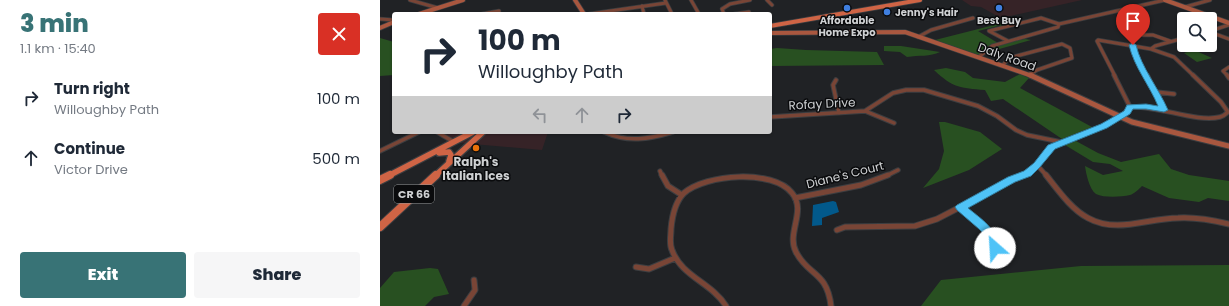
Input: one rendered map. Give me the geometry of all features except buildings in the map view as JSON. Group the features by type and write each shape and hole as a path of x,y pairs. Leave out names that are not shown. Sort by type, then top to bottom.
{"main road":[{"path":"772,26 920,0"},
{"path":"380,180 469,134"},
{"name":"CR 66","path":"380,227 481,134"},
{"path":"433,154 450,152 451,155 449,162"}],"street":[{"path":"410,0 438,8"},
{"path":"425,12 463,0"},
{"path":"575,0 583,12"},
{"path":"692,0 698,12"},
{"path":"723,12 722,9 727,5 750,0"},
{"path":"767,0 772,5"},
{"path":"899,0 904,3"},
{"path":"1008,41 989,31 1041,18 1059,24 1165,0 1229,23"},
{"path":"1185,7 1210,0"},
{"path":"603,12 666,1 671,12"},
{"path":"642,6 644,12"},
{"path":"493,12 499,11"},
{"path":"918,37 931,30 973,18"},
{"path":"1221,18 1229,23"},
{"path":"380,19 392,21"},
{"path":"380,28 392,22"},
{"path":"1217,28 1229,23"},
{"path":"979,57 988,48 1058,27 1059,24"},
{"name":"Daly Road","path":"772,33 899,31 1002,65 1054,85 1120,117 1144,125 1229,146"},
{"path":"1143,34 1153,35 1170,41"},
{"path":"1217,34 1229,39"},
{"path":"1098,40 1133,45 1165,53 1177,60 1221,102 1228,112 1222,119 1208,119 1146,106 1130,107 1106,60 1098,40"},
{"path":"1151,49 1155,46 1177,40"},
{"path":"1002,65 1009,58 1058,45 1067,45 1070,48 1072,58 1037,70 1030,76"},
{"path":"1133,45 1135,55 1156,92 1164,110"},
{"path":"1229,67 1223,71 1229,78"},
{"path":"836,80 833,85 839,113"},
{"name":"Rofay Drive","path":"772,117 865,111 893,93 906,90 924,90 987,110 1016,130 1027,135 1061,142"},
{"path":"1156,92 1174,94"},
{"path":"1221,102 1226,102"},
{"path":"838,230 845,227 915,226 937,220 1011,180 1027,173 1037,165 1052,147 1061,142 1104,126 1127,112 1130,107"},
{"path":"865,111 894,124"},
{"path":"380,151 415,134"},
{"path":"440,134 454,142"},
{"path":"610,134 628,140 646,140 666,134"},
{"path":"1037,165 1076,210 1083,216 1102,224 1113,227 1181,217 1229,224"},
{"name":"Diane's Court","path":"795,198 879,179 898,170"},
{"path":"660,171 664,182 669,188 682,195"},
{"path":"726,306 724,300 717,293 682,267 675,258 670,245 671,216 675,205 682,195 697,185 721,179 762,177 775,181 786,188 795,198 798,210 793,234 793,246 801,259 823,279 830,296 831,306"},
{"path":"960,207 983,226 990,234 996,256"},
{"path":"636,267 649,269 675,258"},
{"path":"464,306 475,290 474,280"}],"shaded area":[{"path":"962,0 1082,0 1001,18 981,7 971,6"},
{"path":"445,134 547,134 542,150 461,143"}],"green space":[{"path":"1006,22 1011,24 1013,27 998,26 978,31 998,43 1025,39 1031,40 978,55 935,40"},
{"path":"380,38 392,41 392,75 380,76"},
{"path":"884,46 901,46 940,52 936,54 907,57 900,52 884,51"},
{"path":"772,49 877,52 884,65 772,66"},
{"path":"1198,52 1212,58 1197,62 1184,53"},
{"path":"946,68 965,72 973,78 1005,82 1020,74 1029,78 1020,88 1092,127 1062,139 1003,99 991,101 985,90 969,89 957,86 946,80 934,70"},
{"path":"939,122 945,122 980,132 1002,149 969,170 923,188 939,169 944,151"},
{"path":"1076,141 1098,153 1121,162 1159,154 1171,169 1189,175 1229,181 1229,201 1208,198 1199,202 1169,198 1142,186 1133,194 1126,196 1108,197 1096,194 1090,185 1085,166 1103,175 1123,171 1110,164 1093,162 1065,145"},
{"path":"1229,265 1229,306 921,306 941,280 1081,266"},
{"path":"430,268 438,269 449,294 434,297 425,306 380,306 380,288 394,272"}],"water":[{"path":"833,201 836,202 839,212 822,218 822,225 812,226 813,205"}],"place":[{"name":"Affordable Home Expo","path":"847,8"},
{"name":"Best Buy","path":"999,8"},
{"name":"Jenny's Hair","path":"887,12"},
{"name":"Ralph's Italian Ices","path":"476,148"}],"route":[{"path":"995,248 990,234 983,226 960,207 996,187 1027,173 1037,165 1052,147 1061,142 1104,126 1127,112 1130,107 1146,106 1164,110 1156,92 1135,55 1133,45"}]}
